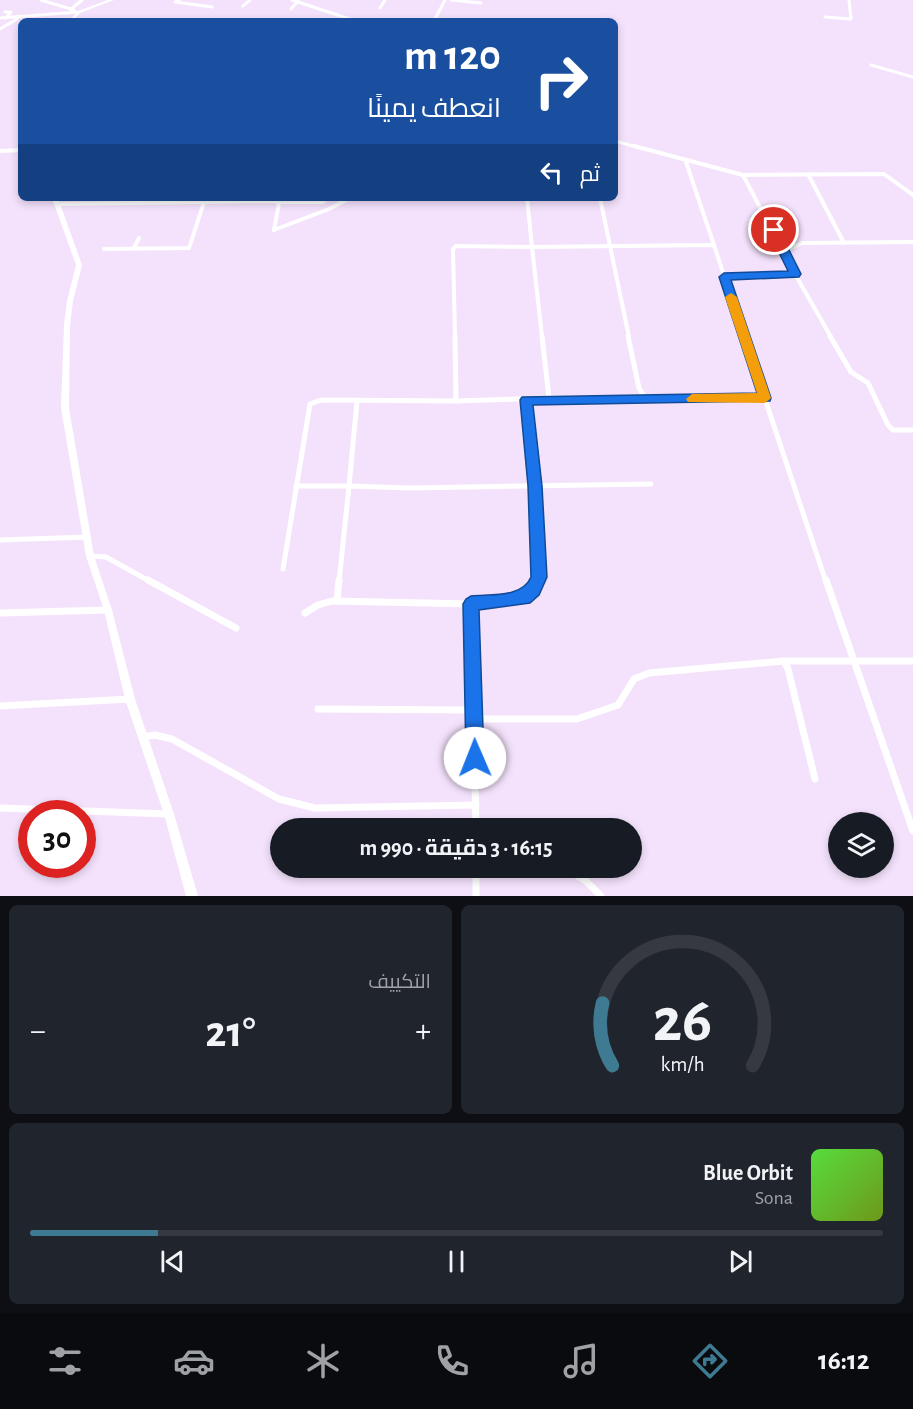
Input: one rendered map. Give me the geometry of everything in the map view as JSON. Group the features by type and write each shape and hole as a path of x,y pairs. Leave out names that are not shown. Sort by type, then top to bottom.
{"street":[{"path":"41,0 79,12"},
{"path":"72,9 82,0"},
{"path":"0,18 79,12 109,0"},
{"path":"179,0 175,2 212,7"},
{"path":"243,6 250,0"},
{"path":"292,0 347,18"},
{"path":"380,8 385,0"},
{"path":"436,18 445,0"},
{"path":"451,0 481,3"},
{"path":"825,17 851,19 849,0"},
{"path":"291,9 298,1"},
{"path":"5,12 11,12 6,18"},
{"path":"74,18 79,12"},
{"path":"0,30 18,18"},
{"path":"871,65 913,77"},
{"path":"618,142 743,175 884,174 913,195"},
{"path":"0,151 18,150"},
{"path":"688,160 686,162 701,200 724,277 852,660 913,831"},
{"path":"808,174 844,243"},
{"path":"743,175 785,251 795,274 851,372 868,383 888,425 893,430 913,430"},
{"path":"192,896 169,814 130,699 108,610 90,556 65,408 67,325 78,266 56,201 218,201"},
{"path":"254,201 324,201"},
{"path":"277,202 279,203 274,230 344,201"},
{"path":"527,201 549,398"},
{"path":"601,201 639,388 645,398"},
{"path":"104,249 189,248 204,202"},
{"path":"134,249 139,238"},
{"path":"785,251 802,243 913,242"},
{"path":"456,401 453,249 456,246 714,245"},
{"path":"724,277 795,274"},
{"path":"283,570 310,404 321,400 765,398"},
{"path":"305,613 318,604 337,601 471,604 524,598 538,584 539,571 535,486 526,400"},
{"path":"337,601 357,401"},
{"path":"296,486 651,484"},
{"path":"0,540 87,537"},
{"path":"90,556 106,557 236,628"},
{"path":"471,604 476,818"},
{"path":"0,613 108,610"},
{"path":"474,710 481,719 577,719 618,705 634,679 649,673 784,662 913,661"},
{"path":"784,662 788,669 797,713 815,778"},
{"path":"0,706 130,699"},
{"path":"318,709 474,710"},
{"path":"143,737 155,735 171,740 279,799 296,805 325,808 476,805"},
{"path":"0,808 169,814"},
{"path":"476,878 476,896"},
{"path":"581,878 601,896"}],"slow traffic":[{"path":"692,399 765,398 731,297"}],"route":[{"path":"475,758 471,604 524,598 534,590 539,577 535,486 526,400 549,398 765,398 724,277 795,274 774,230"}]}
